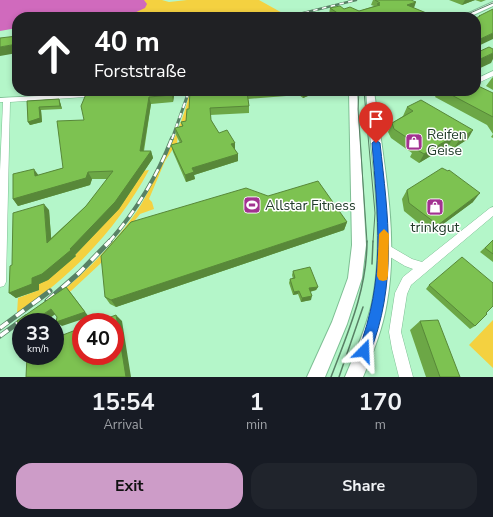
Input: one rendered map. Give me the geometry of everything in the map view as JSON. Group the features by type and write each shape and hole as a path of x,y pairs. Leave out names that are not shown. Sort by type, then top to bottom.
{"street":[{"path":"475,12 493,4"},
{"path":"481,79 493,73"},
{"path":"0,282 4,100 71,96"},
{"path":"316,377 339,324 355,278 359,245 353,96"},
{"path":"354,377 375,324 382,284 384,227 371,96"},
{"path":"406,377 395,332 401,293 407,281 493,211"},
{"path":"384,248 409,263 423,267"}],"shaded area":[{"path":"0,0 144,0 147,4 145,8 136,12 12,12 12,29 0,31"},
{"path":"144,0 162,0 169,2 187,0 259,0 281,12 134,12"},
{"path":"189,96 190,116 178,135 177,143 165,161 149,199 152,202 154,209 140,214 100,264 71,291 41,313 34,313 67,287 95,261 132,218 145,197 164,160 182,120"},
{"path":"149,170 123,212 92,250 37,299 17,313 18,298 39,290 39,284 75,255 111,216 142,171"},
{"path":"493,320 493,368 469,345"}],"building":[{"path":"375,0 411,0 416,2 407,5 424,12 336,12 330,8 340,6 344,9 350,7 359,11 380,5 377,4 380,3"},
{"path":"493,9 493,33 481,39 481,15"},
{"path":"12,37 12,45 0,47 0,38"},
{"path":"489,47 493,49 493,53 481,59 481,51"},
{"path":"481,87 493,93 493,117 453,96 481,96"},
{"path":"85,96 160,96 149,97 140,151 151,151 115,202 70,249 71,250 42,274 32,278 32,284 9,293 10,266 12,265 13,213 44,204 47,243 86,206 113,171 88,172 86,178 13,199 13,174 34,169 35,176 63,168 57,121 84,120 81,106"},
{"path":"190,96 248,96 249,106 210,108 211,120 219,133 227,130 235,143 231,144 238,154 192,168 194,172 185,175 171,145 182,142 175,128 183,126 181,122 186,121 187,109 189,109"},
{"path":"59,99 60,106 39,107 40,118 28,122 27,101"},
{"path":"421,100 473,130 460,139 454,136 424,154 414,148 418,145 394,129 392,123 413,111 407,107"},
{"name":"trinkgut","path":"442,168 448,171 449,170 480,193 438,225 409,203 407,190"},
{"path":"318,181 347,222 111,300 105,297 101,256 131,222 246,188 268,196"},
{"path":"493,240 493,254 485,248"},
{"path":"462,257 493,283 493,306 475,326 429,285"},
{"path":"310,267 318,287 309,288 312,296 302,298 299,291 294,292 290,279 295,278 293,271"},
{"path":"66,287 85,312 72,313 72,316 64,319 64,313 54,313 51,309 45,313 29,313"},
{"path":"438,320 460,377 440,377 420,321"},
{"path":"72,331 72,365 124,365 126,377 26,377 27,365 64,365 64,335"}],"tram line":[{"path":"472,12 493,3"},
{"path":"359,96 358,109 367,242"},
{"path":"364,96 375,213 373,242"},
{"path":"372,264 373,241"},
{"path":"331,377 350,327 360,294 364,277 367,242"},
{"path":"339,377 363,307"}],"railway":[{"path":"307,12 356,0"},
{"path":"172,139 187,96"},
{"path":"109,242 137,206 153,180 172,138"},
{"path":"47,301 79,273 110,241"},
{"path":"0,328 50,291"},
{"path":"0,336 12,327"}],"slow traffic":[{"path":"383,276 384,234"}],"place":[{"name":"Reifen Geise","path":"414,142"},
{"name":"Allstar Fitness","path":"252,205"},
{"name":"trinkgut","path":"435,207"}],"route":[{"path":"364,351 375,324 382,284 384,227 376,143"}]}
